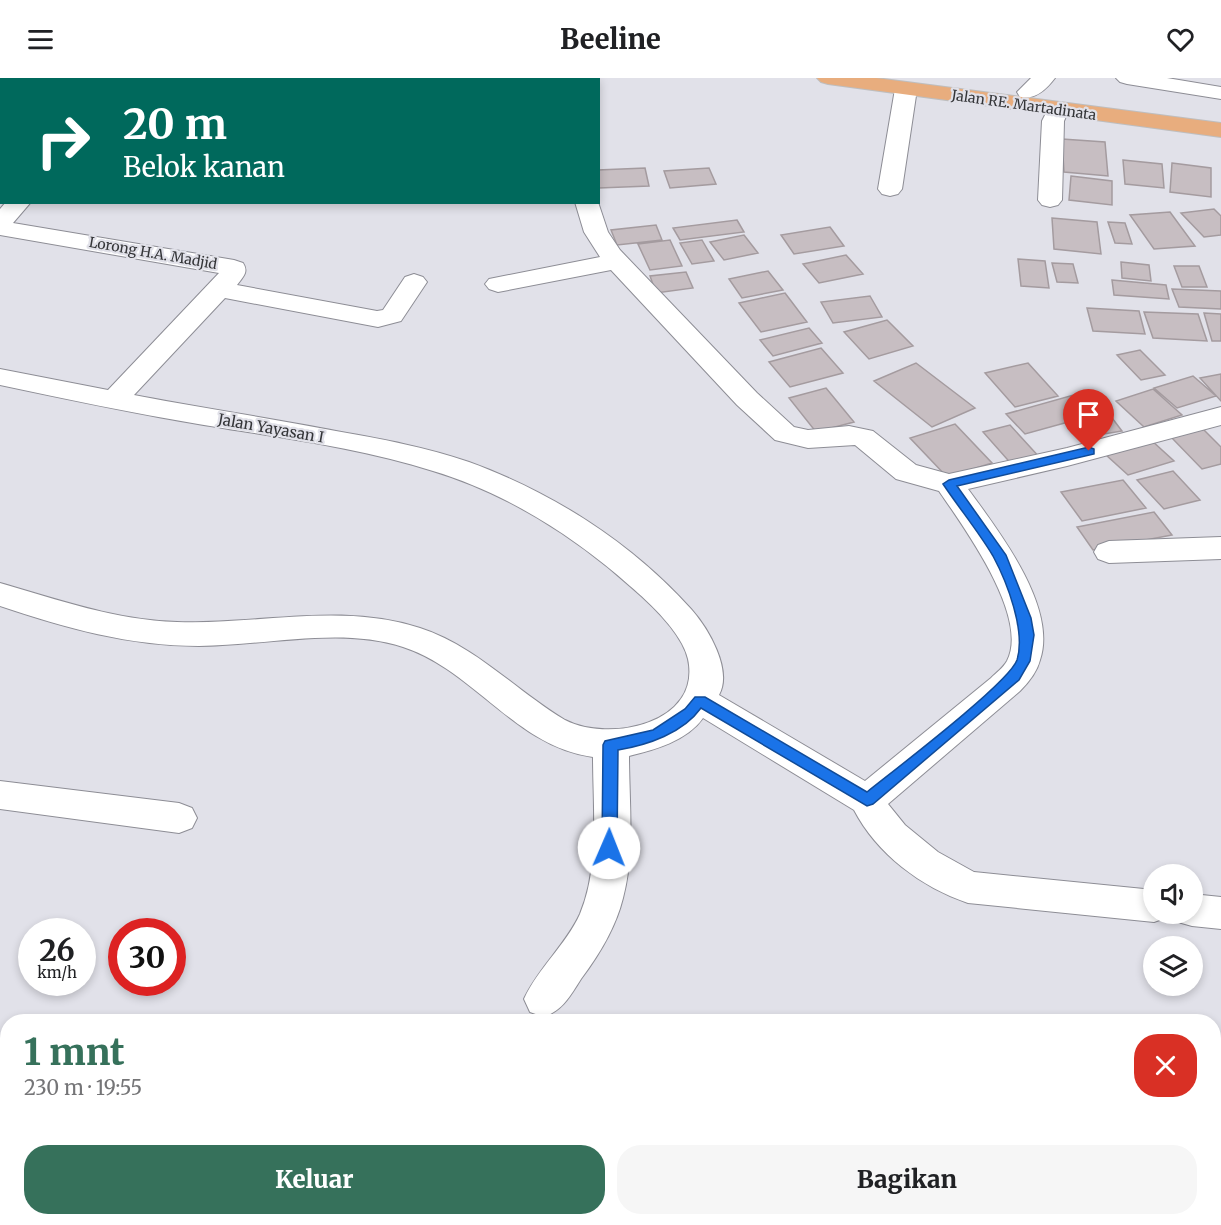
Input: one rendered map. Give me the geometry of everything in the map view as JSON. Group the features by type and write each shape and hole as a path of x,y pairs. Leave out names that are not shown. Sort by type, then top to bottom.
{"highway":[{"name":"Jalan RE. Martadinata","path":"828,78 912,83 1058,110 1221,130"},
{"path":"912,83 1036,85 1221,117"}],"street":[{"path":"1127,78 1221,93"},
{"path":"1154,107 1157,82"},
{"path":"890,189 912,83"},
{"path":"1050,200 1053,121 1058,110"},
{"path":"0,226 18,204"},
{"path":"588,204 596,232 617,261 747,399 785,434 808,439 849,435 863,437 906,472 949,484 1068,457 1221,416"},
{"name":"Lorong H.A. Madjid","path":"0,226 233,267 234,272 219,289 114,400"},
{"path":"498,284 617,261"},
{"path":"219,289 378,319 392,315 414,282"},
{"name":"Jalan Yayasan I","path":"0,377 412,454 473,475 534,503 598,543 636,572 668,603 692,633 706,656 707,685 700,700"},
{"path":"861,796 970,716 1014,676 1023,661 1027,635 1024,618 999,555 949,484"},
{"path":"1109,552 1221,548"},
{"path":"0,594 74,619 141,630 196,634 340,625 398,633 429,643 454,657 551,730 581,741 610,745 632,742 657,734 690,713 700,700 861,796 892,836 925,863 968,887 1143,905"},
{"path":"544,999 591,932 606,892 609,868 610,745"},
{"path":"0,795 179,818"},
{"path":"1203,911 1221,913"}],"building":[{"path":"1062,139 1105,142 1108,176 1064,172"},
{"path":"1123,160 1162,164 1164,188 1125,184"},
{"path":"1172,163 1211,168 1211,197 1170,192"},
{"path":"645,168 649,186 600,188 600,170"},
{"path":"709,168 716,184 670,188 664,171"},
{"path":"1071,176 1112,181 1112,205 1069,200"},
{"path":"1214,209 1221,216 1221,235 1204,237 1181,213"},
{"path":"1170,212 1195,246 1154,249 1130,215"},
{"path":"1052,218 1097,222 1101,254 1054,249"},
{"path":"737,220 744,232 680,240 673,228"},
{"path":"1108,222 1125,223 1132,244 1115,243"},
{"path":"656,225 662,240 617,245 611,230"},
{"path":"830,227 844,246 794,254 781,235"},
{"path":"744,235 758,253 724,260 710,242"},
{"path":"670,240 682,266 650,270 638,244"},
{"path":"702,240 714,261 692,264 680,243"},
{"path":"846,255 863,274 819,283 803,264"},
{"path":"1018,259 1045,261 1049,288 1021,286"},
{"path":"1121,262 1149,265 1151,281 1122,278"},
{"path":"1052,263 1073,264 1078,283 1057,282"},
{"path":"1174,266 1199,266 1207,287 1182,287"},
{"path":"768,271 783,290 742,298 729,279"},
{"path":"686,272 693,288 656,293 650,276"},
{"path":"1112,280 1166,285 1169,299 1114,295"},
{"path":"1172,289 1221,291 1221,309 1179,307"},
{"path":"785,293 807,322 761,332 739,303"},
{"path":"870,296 882,317 833,323 821,302"},
{"path":"1087,308 1139,311 1145,334 1093,331"},
{"path":"1144,312 1198,314 1207,341 1153,338"},
{"path":"1204,313 1221,314 1221,341 1212,341"},
{"path":"887,320 913,346 869,359 844,332"},
{"path":"809,328 822,343 773,356 760,340"},
{"path":"821,348 843,373 790,387 769,362"},
{"path":"1140,350 1165,375 1141,380 1117,355"},
{"path":"916,363 975,408 932,427 874,381"},
{"path":"1028,363 1058,396 1015,407 985,373"},
{"path":"1221,374 1221,401 1200,378"},
{"path":"1193,376 1216,396 1177,408 1154,388"},
{"path":"826,388 854,422 816,432 789,398"},
{"path":"1153,389 1182,415 1144,427 1116,401"},
{"path":"1077,394 1097,414 1025,434 1006,414"},
{"path":"1109,414 1122,431 1098,435 1085,418"},
{"path":"955,424 992,463 947,477 910,438"},
{"path":"1010,425 1042,460 1014,467 983,432"},
{"path":"1201,427 1221,447 1221,464 1202,469 1169,435"},
{"path":"1151,440 1174,461 1128,475 1105,454"},
{"path":"1173,471 1200,500 1164,509 1137,480"},
{"path":"1123,480 1146,508 1082,521 1061,492"},
{"path":"1154,512 1172,535 1093,550 1077,527"}],"route":[{"path":"609,848 610,745 632,742 657,734 690,713 700,700 867,800 970,716 1014,676 1023,661 1027,635 1024,618 999,555 949,484 1089,451"}]}
